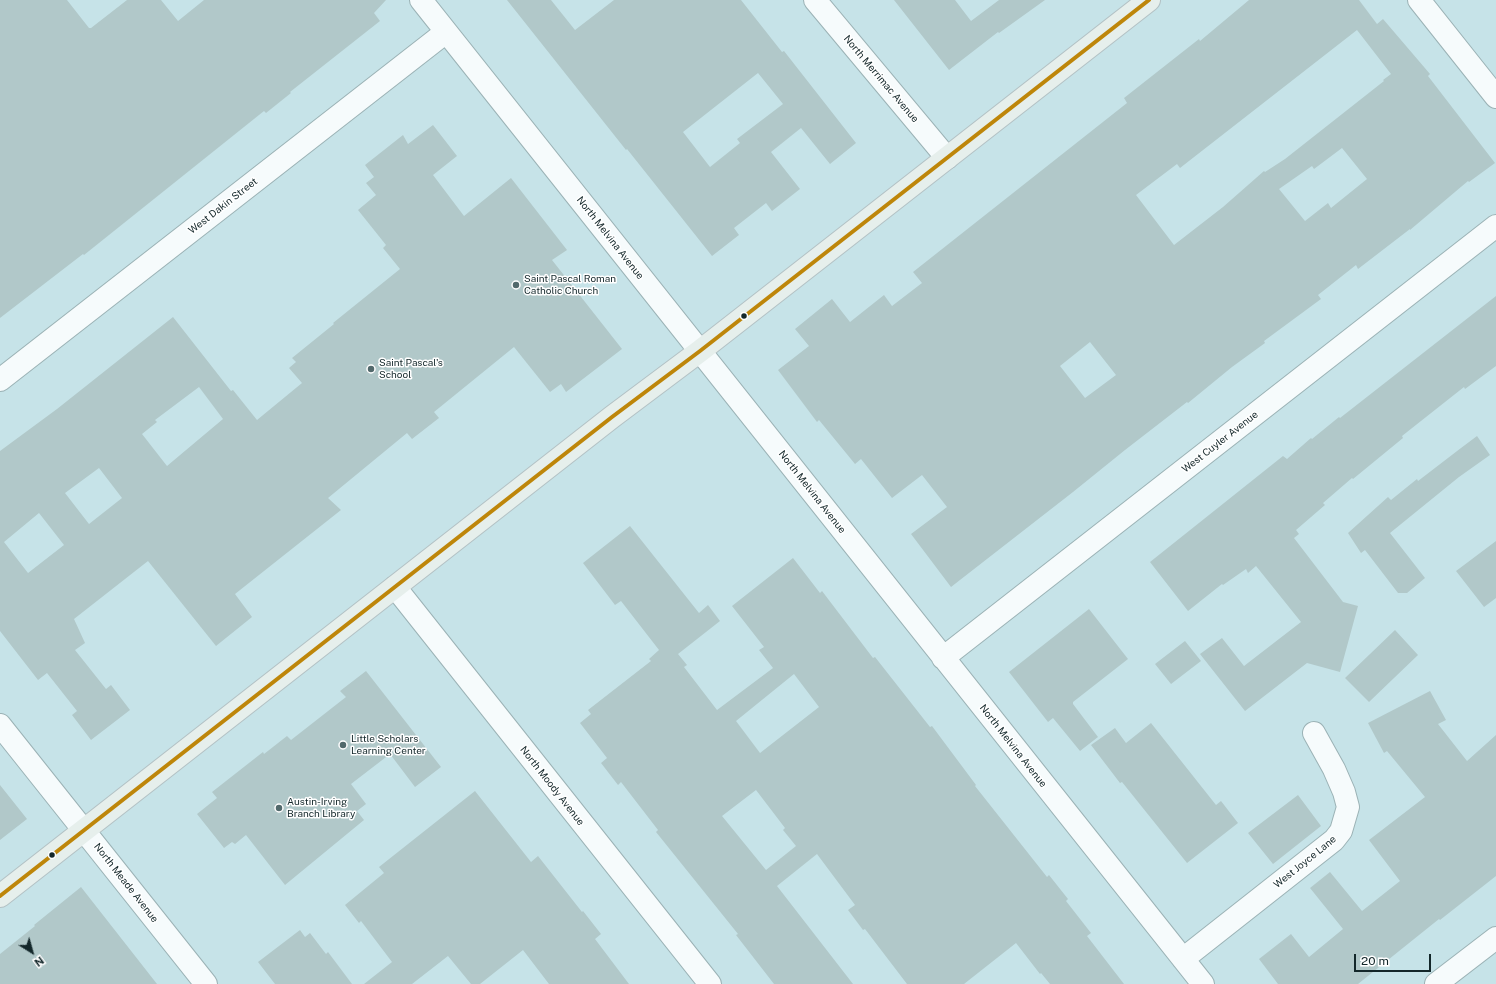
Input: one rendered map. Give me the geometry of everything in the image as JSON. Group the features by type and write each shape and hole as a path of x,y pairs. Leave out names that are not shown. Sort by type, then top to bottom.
{"main road":[{"path":"0,896 1149,0"}],"street":[{"name":"North Melvina Avenue","path":"421,0 1202,984"},
{"name":"North Merrimac Avenue","path":"816,0 947,158"},
{"path":"1419,0 1496,97"},
{"name":"West Dakin Street","path":"0,380 446,32"},
{"name":"West Cuyler Avenue","path":"943,658 1496,226"},
{"name":"North Moody Avenue","path":"395,587 710,984"},
{"name":"North Meade Avenue","path":"0,725 206,984"},
{"name":"West Joyce Lane","path":"1183,959 1334,840 1342,831 1348,807 1344,792 1334,769 1314,733"},
{"path":"1436,984 1496,938"}],"building":[{"path":"0,0 67,0 89,28 91,28 127,0 161,0 178,21 204,0 386,0 374,13 380,21 290,92 291,93 266,113 264,111 84,255 83,254 0,318"},
{"path":"507,0 551,0 575,30 614,0 741,0 782,52 784,51 856,143 830,164 801,128 771,152 800,189 772,211 766,203 734,228 739,235 712,256 627,149 626,150","holes":["758,73 783,104 737,139 740,143 710,167 683,132"]},
{"path":"894,0 955,0 971,21 999,0 1045,0 999,33 998,32 949,70"},
{"path":"1249,0 1359,0 1377,24 1383,19 1430,74 1428,76 1495,163 1469,182 1468,181 1410,230 1358,269 1356,265 1318,295 1321,299 1264,341 1265,343 1125,450 951,587 911,534 947,507 922,475 892,498 861,459 855,464 819,420 817,422 778,370 809,346 795,329 832,299 850,322 884,295 892,306 922,283 913,272 1127,103 1124,98 1199,39 1200,41","holes":["1357,30 1391,74 1285,159 1265,172 1264,171 1223,207 1174,245 1136,195 1177,164 1180,168","1342,148 1367,179 1331,208 1328,203 1305,221 1279,189 1312,166 1314,169","1090,342 1116,375 1085,398 1060,366"]},
{"path":"433,125 457,156 433,175 464,216 511,178 567,250 552,260 622,349 566,392 561,384 550,392 514,347 434,412 439,418 412,439 407,433 328,498 341,510 235,594 252,617 216,646 148,561 74,619 85,643 75,650 106,689 111,685 130,710 91,740 72,715 77,711 47,673 38,680 0,631 0,451 57,409 173,317 231,391 233,390 257,420 302,383 289,368 296,362 292,358 400,269 383,248 386,245 358,210 376,195 366,183 374,177 365,165 403,135 408,144","holes":["199,387 223,419 167,466 142,434 157,422 155,420","99,468 122,498 89,524 65,493","39,513 64,545 28,573 4,542"]},
{"path":"1496,296 1496,366 1465,389 1464,387 1402,436 1403,438 1323,503 1325,505 1296,530 1299,534 1294,538 1343,602 1358,606 1340,672 1307,663 1245,711 1200,654 1222,638 1244,666 1301,622 1256,566 1248,573 1246,569 1223,585 1222,584 1188,611 1150,562 1283,456 1287,459 1311,438 1312,439 1339,417 1340,418"},
{"path":"1477,436 1490,455 1459,477 1390,533 1425,578 1407,593 1398,593 1365,550 1361,553 1348,533 1388,497 1391,500 1417,479 1418,481"},
{"path":"630,526 699,613 708,605 720,621 678,654 687,665 684,667 717,710 773,668 759,650 764,647 732,606 793,558 820,593 822,591 873,658 875,657 930,727 932,726 976,785 975,786 1047,877 1049,875 1068,899 1066,901 1091,933 1087,936 1124,984 1050,984 1041,973 1040,974 1016,943 964,984 907,984 865,929 863,930 848,910 855,905 817,854 777,886 853,984 774,984 736,935 738,934 656,832 658,830 621,782 618,785 601,763 607,758 580,723 591,714 588,710 651,661 649,659 659,650 621,601 615,605 583,563","holes":["794,674 819,707 760,753 736,721","756,790 785,828 783,830 796,846 766,870 722,816"]},
{"path":"1496,541 1496,598 1484,607 1456,571"},
{"path":"1089,609 1128,659 1073,702 1098,737 1080,751 1053,718 1048,722 1009,672"},
{"path":"1395,630 1418,655 1369,702 1345,678"},
{"path":"1185,641 1201,661 1171,684 1155,664"},
{"path":"366,671 441,767 415,787 390,754 351,784 366,804 357,811 364,820 285,885 246,835 235,844 232,842 224,848 197,814 217,798 212,792 263,752 264,754 287,736 291,740 346,697 340,691"},
{"path":"1430,691 1446,720 1438,724 1467,761 1496,735 1496,876 1440,920 1439,919 1358,984 1278,984 1259,959 1291,934 1309,957 1343,929 1310,888 1330,872 1362,911 1400,881 1369,840 1425,797 1387,751 1384,753 1368,723"},
{"path":"1151,723 1216,805 1221,801 1238,823 1187,863 1122,782 1120,783 1091,745 1115,728 1126,743"},
{"path":"0,785 27,819 0,840"},
{"path":"475,791 531,862 538,856 582,912 583,911 601,934 595,939 629,984 549,984 523,950 480,984 471,984 448,956 412,984 364,984 392,962 361,921 359,923 345,905 384,873 379,867"},
{"path":"1298,795 1321,826 1273,864 1248,833"},
{"path":"81,887 157,984 0,984 0,954"},
{"path":"300,930 305,937 310,933 326,954 328,952 352,984 275,984 258,962"}],"transit line":[{"path":"0,896 612,417 700,351 1149,0"}],"place":[{"name":"Saint Pascal Roman Catholic Church","path":"516,285"},
{"name":"Saint Pascal's School","path":"371,369"},
{"name":"Little Scholars Learning Center","path":"343,745"},
{"name":"Austin-Irving Branch Library","path":"279,808"}]}
